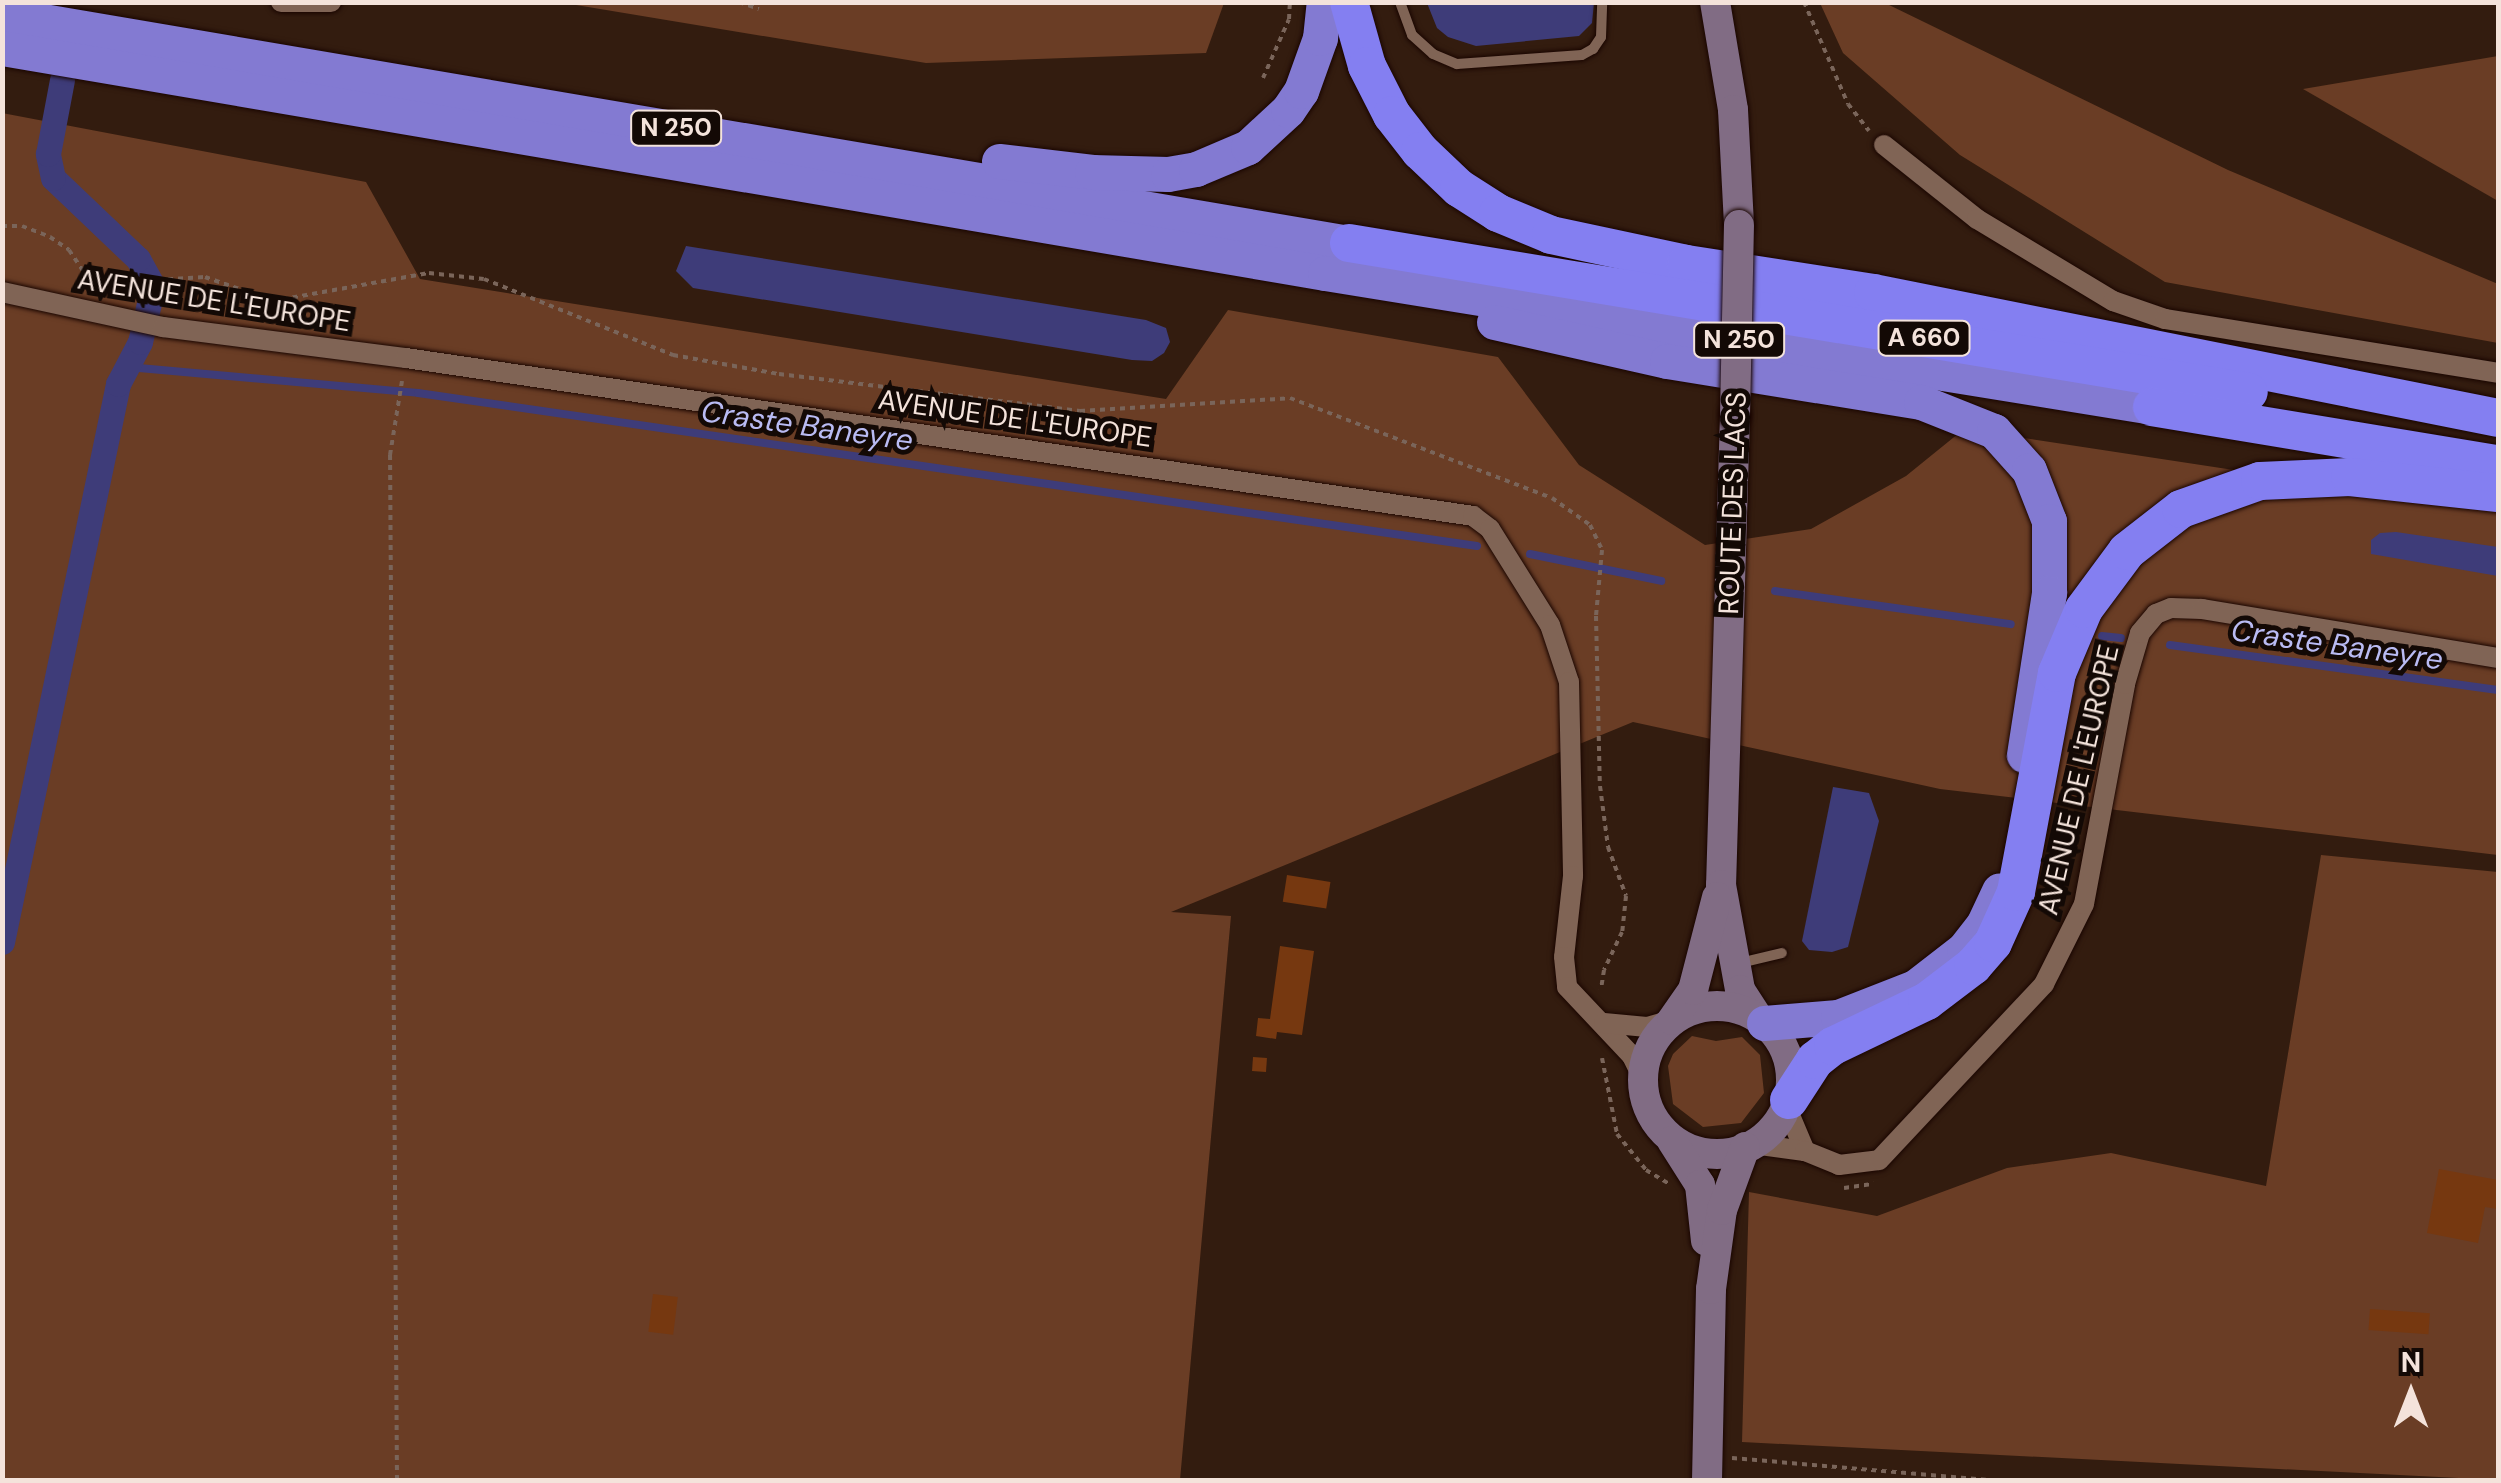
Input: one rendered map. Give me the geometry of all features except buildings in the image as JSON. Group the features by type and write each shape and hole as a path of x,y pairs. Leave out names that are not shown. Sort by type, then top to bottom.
{"highway":[{"path":"539,103 1038,166 1168,174 1208,164 1248,147 1288,110 1313,64 1324,2"},
{"path":"1349,2 1367,66 1392,115 1420,151 1459,188 1498,213 1551,235 1686,264 1892,296 2498,418"},
{"name":"N 250","path":"2,14 1350,243"},
{"name":"N 250","path":"2,48 1325,273 2152,407"},
{"name":"A 660","path":"1350,243 2498,433"},
{"path":"1325,273 1444,311 1668,361 1950,410 1994,430 2030,470 2049,521 2049,594 2011,836 1999,888 1984,924 1940,971 1888,1001 1810,1022 1761,1020"},
{"path":"2152,407 2498,464"},
{"path":"1788,1103 1815,1060 1832,1046 1926,1001 1973,966 1993,942 2016,892 2057,674 2084,609 2126,551 2181,509 2260,481 2350,477 2498,493"}],"main road":[{"name":"ROUTE DES LACS","path":"1716,2 1734,110 1739,225 1721,885 1740,990 1761,1020"},
{"name":"ROUTE DES LACS","path":"1672,1020 1693,990 1721,885"},
{"path":"1669,1136 1710,1154 1749,1146 1769,1133 1788,1103 1792,1077 1787,1054 1761,1020 1714,1006 1672,1020 1656,1037 1642,1079 1646,1100 1669,1136 1693,1168 1700,1185 1711,1288"},
{"path":"1707,1468 1711,1288 1722,1210 1749,1146"}],"street":[{"path":"282,2 331,2"},
{"path":"1884,145 1977,219 2113,301 2165,318 2498,373"},
{"name":"AVENUE DE L'EUROPE","path":"2,292 164,327 368,352 1473,516 1490,530 1515,568 1550,625 1565,663 1570,700 1573,876 1564,968 1570,994 1632,1056 1642,1079"},
{"name":"AVENUE DE L'EUROPE","path":"1749,1146 1805,1151 1839,1165 1878,1160 2022,1012 2044,984 2084,904 2125,684 2140,633 2156,614 2171,608 2202,609 2498,658"},
{"path":"1598,1018 1636,1027 1672,1020"},
{"path":"1788,1103 1805,1151"}],"lane":[{"path":"1400,2 1412,35 1433,54 1457,64 1582,55 1593,50 1601,37 1602,2"},
{"path":"1734,964 1782,953"}],"path":[{"path":"739,2 759,9"},
{"path":"1263,78 1288,18 1290,2"},
{"path":"1804,2 1848,104 1884,145"},
{"path":"2,226 22,226 50,236 69,250 83,271 108,283 205,277 273,300 429,273 484,279 627,339 710,364 1080,411 1290,398 1552,498 1590,525 1602,550 1596,590 1604,829 1626,896 1622,932 1600,984 1603,1000 1598,1018"},
{"path":"396,1480 390,455 402,384"},
{"path":"1602,1055 1608,1104 1618,1134 1630,1153 1661,1182 1700,1185"},
{"path":"1833,1186 1863,1188 1883,1180"},
{"path":"1707,1468 1786,1466 1991,1480"}],"shaded area":[{"path":"564,3 1224,3 1206,53 926,63"},
{"path":"1427,3 1594,3 1592,23 1579,36 1476,46 1448,37 1437,28"},
{"path":"1820,3 1885,3 2228,170 2498,284 2498,343 2165,282 1960,155 1843,53"},
{"path":"2498,56 2498,201 2303,89"},
{"path":"2,113 366,182 420,279 1166,399 1228,310 1498,357 1579,465 1705,545 1811,529 1906,476 1964,429 2498,510 2498,855 1940,789 1633,722 1171,912 1231,916 1180,1480 3,1480"},
{"path":"686,246 1146,320 1166,328 1170,342 1164,353 1152,361 1132,360 693,288 676,271"},
{"path":"2380,533 2498,547 2498,576 2371,554 2371,540"},
{"path":"1833,787 1869,793 1879,821 1848,947 1832,952 1809,950 1802,941"},
{"path":"2321,855 2498,872 2498,1480 1742,1442 1749,1192 1877,1216 2007,1168 2111,1153 2266,1186"},
{"path":"1692,1036 1716,1041 1742,1037 1760,1055 1764,1093 1741,1123 1703,1127 1673,1104 1668,1066 1673,1054"}],"waterway":[{"path":"2,942 118,384 140,342 153,286 138,259 53,178 48,154 62,80"},
{"name":"Craste Baneyre","path":"128,367 418,393 1477,546"},
{"name":"Craste Baneyre","path":"1530,554 1661,581"},
{"name":"Craste Baneyre","path":"1775,591 2011,624"},
{"name":"Craste Baneyre","path":"2102,636 2121,638"},
{"name":"Craste Baneyre","path":"2170,645 2498,690"}]}
